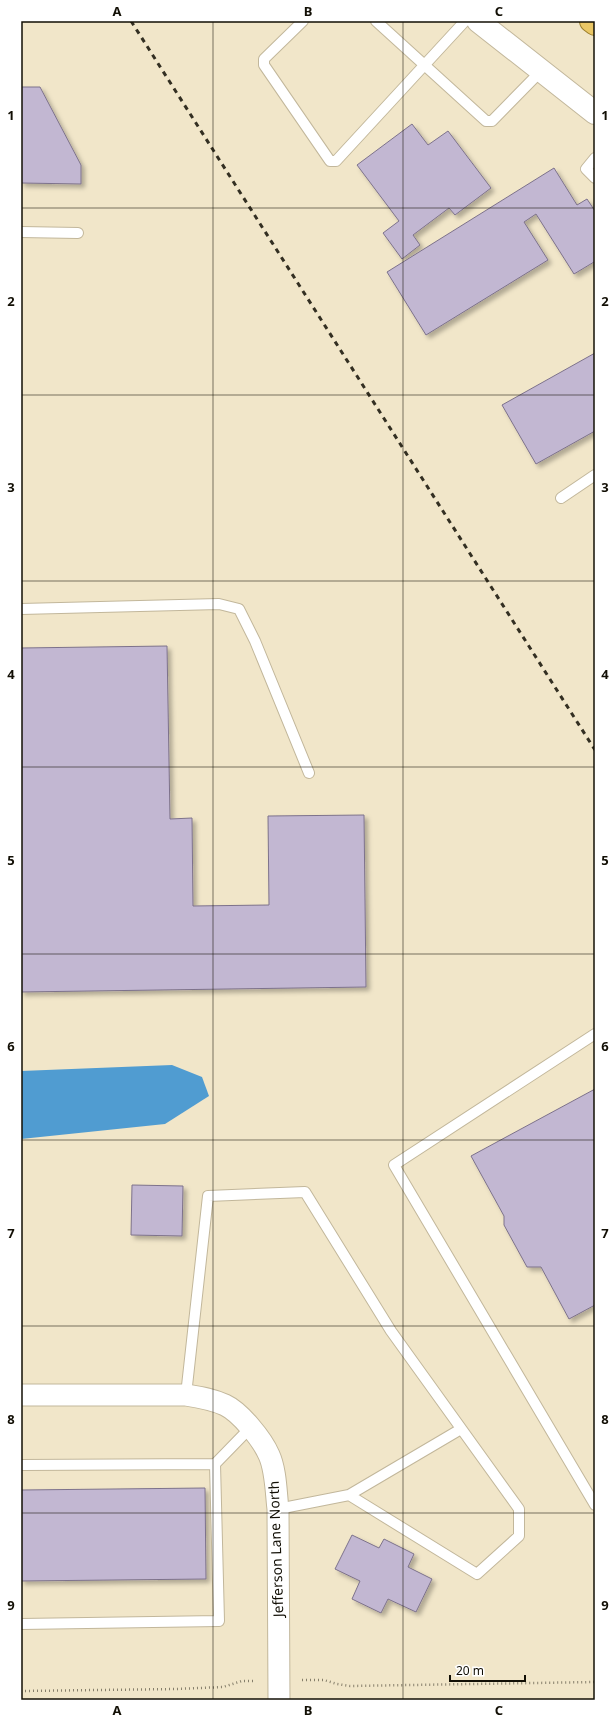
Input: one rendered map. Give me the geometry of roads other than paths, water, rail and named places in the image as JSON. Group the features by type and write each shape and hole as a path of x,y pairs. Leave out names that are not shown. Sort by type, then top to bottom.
{"highway":[{"path":"591,21 595,24"}],"street":[{"path":"478,21 595,113"},
{"name":"Jefferson Lane North","path":"21,1395 186,1395 205,1398 226,1405 251,1427 269,1456 275,1483 278,1510 279,1700"}],"lane":[{"path":"303,21 264,59 264,65 330,161 336,161 465,21"},
{"path":"376,21 486,121 492,121 541,71"},
{"path":"595,158 586,169 595,178"},
{"path":"21,232 78,233"},
{"path":"561,498 595,475"},
{"path":"21,609 219,604 239,609 255,640 309,773"},
{"path":"595,1034 394,1165 595,1505"},
{"path":"186,1395 208,1196 305,1192 392,1331 519,1510 519,1536 477,1574 349,1495"},
{"path":"21,1466 215,1464 251,1427"},
{"path":"278,1510 349,1495 461,1429"},
{"path":"21,1624 219,1621 215,1464"}],"water":[{"path":"172,1065 202,1077 209,1096 165,1124 21,1139 21,1071"}],"railway":[{"path":"131,21 595,750"}]}
